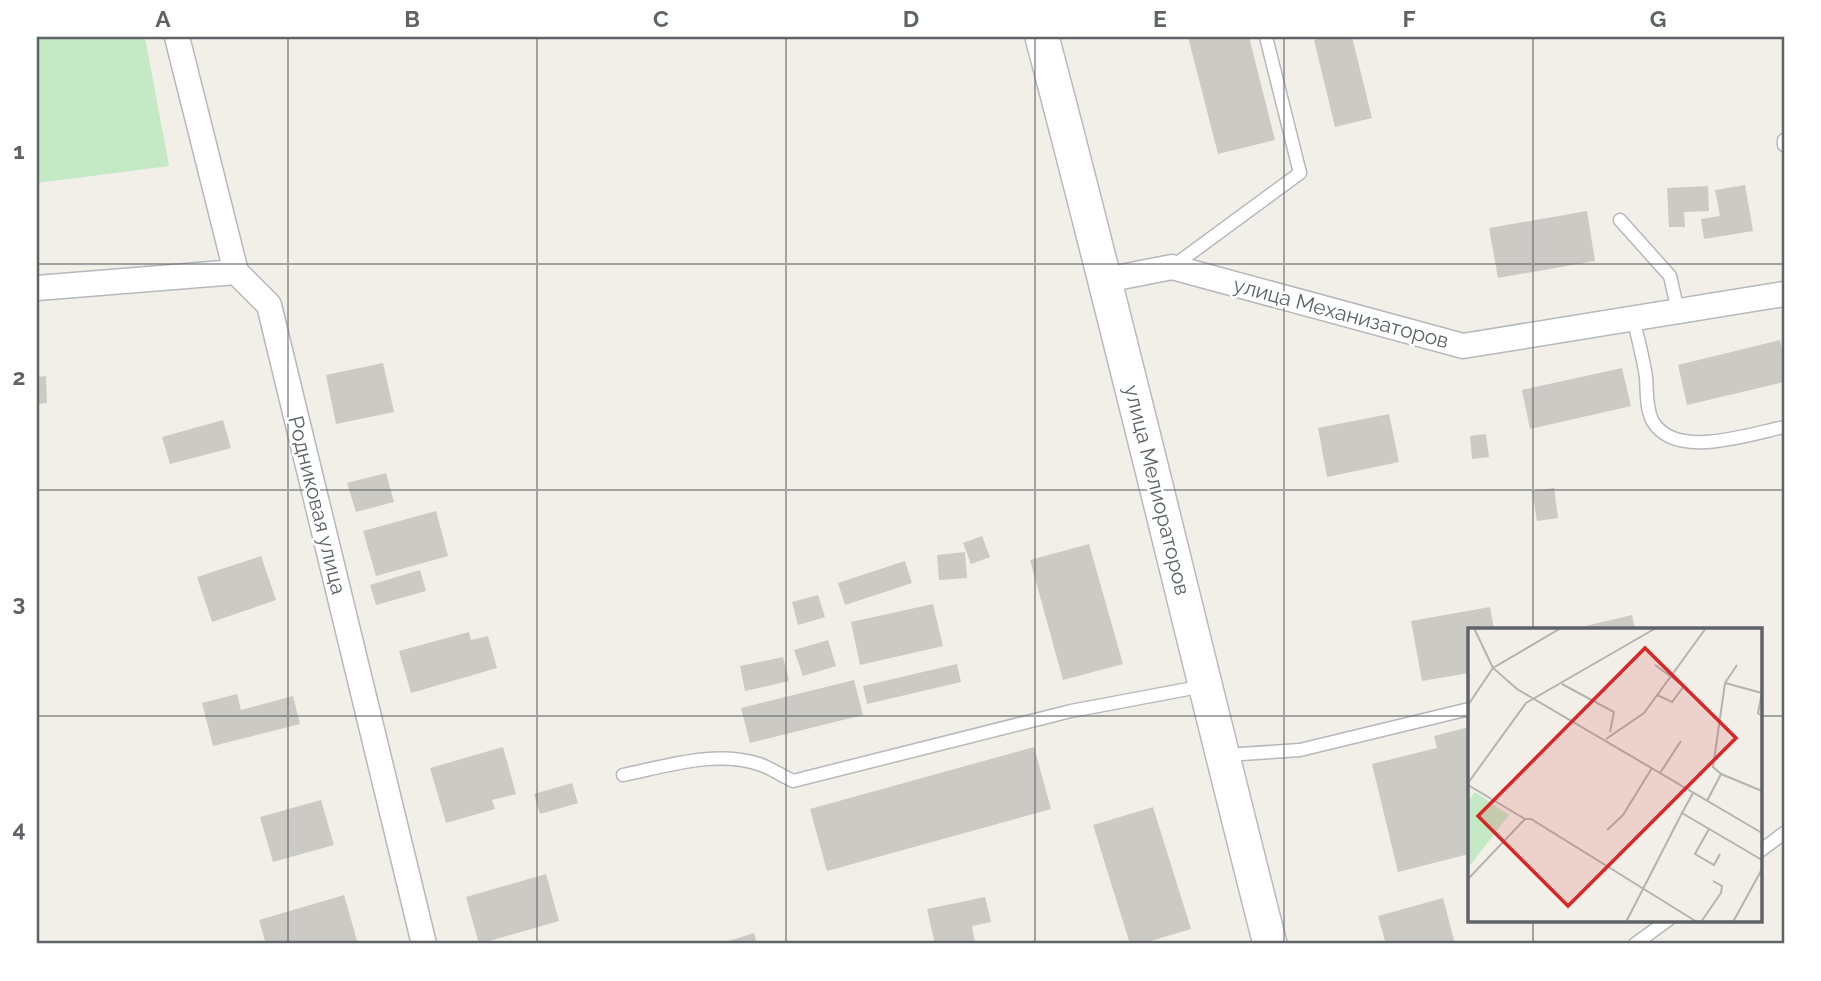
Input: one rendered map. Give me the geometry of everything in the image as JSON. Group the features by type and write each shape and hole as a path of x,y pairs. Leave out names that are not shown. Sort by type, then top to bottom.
{"street":[{"path":"37,288 236,272 177,37"},
{"name":"улица Мелиораторов","path":"1042,37 1106,280 1204,686 1270,944"},
{"name":"улица Механизаторов","path":"1106,280 1172,267 1463,346 1784,294"},
{"name":"Родниковая улица","path":"236,272 269,305 424,944"}],"lane":[{"path":"1172,267 1300,173 1266,37"},
{"path":"1620,220 1670,276 1678,312"},
{"path":"1633,318 1653,423 1668,436 1701,444 1784,427"},
{"path":"623,775 678,763 722,758 759,764 793,781 1071,711 1204,686"},
{"path":"1222,756 1300,750 1468,709"},
{"path":"1762,850 1784,833"},
{"path":"1635,944 1665,922"}],"green space":[{"path":"37,37 145,37 169,166 37,183"}],"building":[{"path":"1188,37 1249,37 1275,140 1218,154"},
{"path":"1325,37 1352,37 1372,118 1335,127 1314,40"},
{"path":"1745,185 1753,231 1704,239 1701,219 1720,216 1715,190"},
{"path":"1708,186 1709,211 1684,212 1685,227 1669,227 1667,188"},
{"path":"1587,211 1595,261 1498,278 1489,228"},
{"path":"1780,340 1784,357 1784,382 1687,405 1678,365"},
{"path":"383,363 394,412 336,424 326,375"},
{"path":"1622,368 1631,406 1530,429 1522,390"},
{"path":"46,376 47,403 37,404 37,377"},
{"path":"1389,414 1399,462 1327,477 1318,428"},
{"path":"223,420 231,448 170,464 162,437"},
{"path":"1486,434 1489,457 1472,459 1470,436"},
{"path":"386,473 394,502 356,512 347,483"},
{"path":"1554,488 1558,518 1537,521 1532,491"},
{"path":"436,511 448,556 376,576 363,531"},
{"path":"982,536 990,557 971,564 963,543"},
{"path":"1089,544 1123,664 1063,680 1030,560"},
{"path":"965,552 967,578 939,580 937,555"},
{"path":"261,556 276,600 212,622 197,577"},
{"path":"905,561 912,583 845,605 838,583"},
{"path":"420,570 426,591 376,605 370,585"},
{"path":"818,595 825,617 798,625 792,602"},
{"path":"933,604 943,646 860,665 851,622"},
{"path":"1490,607 1494,628 1468,628 1468,673 1422,681 1411,621"},
{"path":"1632,615 1635,628 1577,628"},
{"path":"469,632 471,640 488,636 497,668 411,693 399,651"},
{"path":"828,640 836,666 803,676 794,650"},
{"path":"783,657 789,681 745,691 740,666"},
{"path":"957,664 961,682 867,704 863,686"},
{"path":"854,680 863,715 750,743 741,708"},
{"path":"237,694 241,710 293,696 300,724 213,746 202,703"},
{"path":"1468,727 1468,854 1398,872 1372,764 1437,748 1434,736"},
{"path":"503,747 516,794 492,800 495,809 446,823 430,768"},
{"path":"1034,747 1051,809 827,871 810,809"},
{"path":"572,783 578,803 540,814 534,794"},
{"path":"321,800 334,845 273,862 260,817"},
{"path":"1153,807 1191,929 1141,944 1130,944 1093,825"},
{"path":"546,874 559,921 479,944 466,897"},
{"path":"344,895 358,944 266,944 259,920"},
{"path":"985,897 991,922 972,926 975,943 935,944 927,909"},
{"path":"1443,898 1455,944 1386,944 1378,916"},
{"path":"754,933 757,944 719,944"}]}
